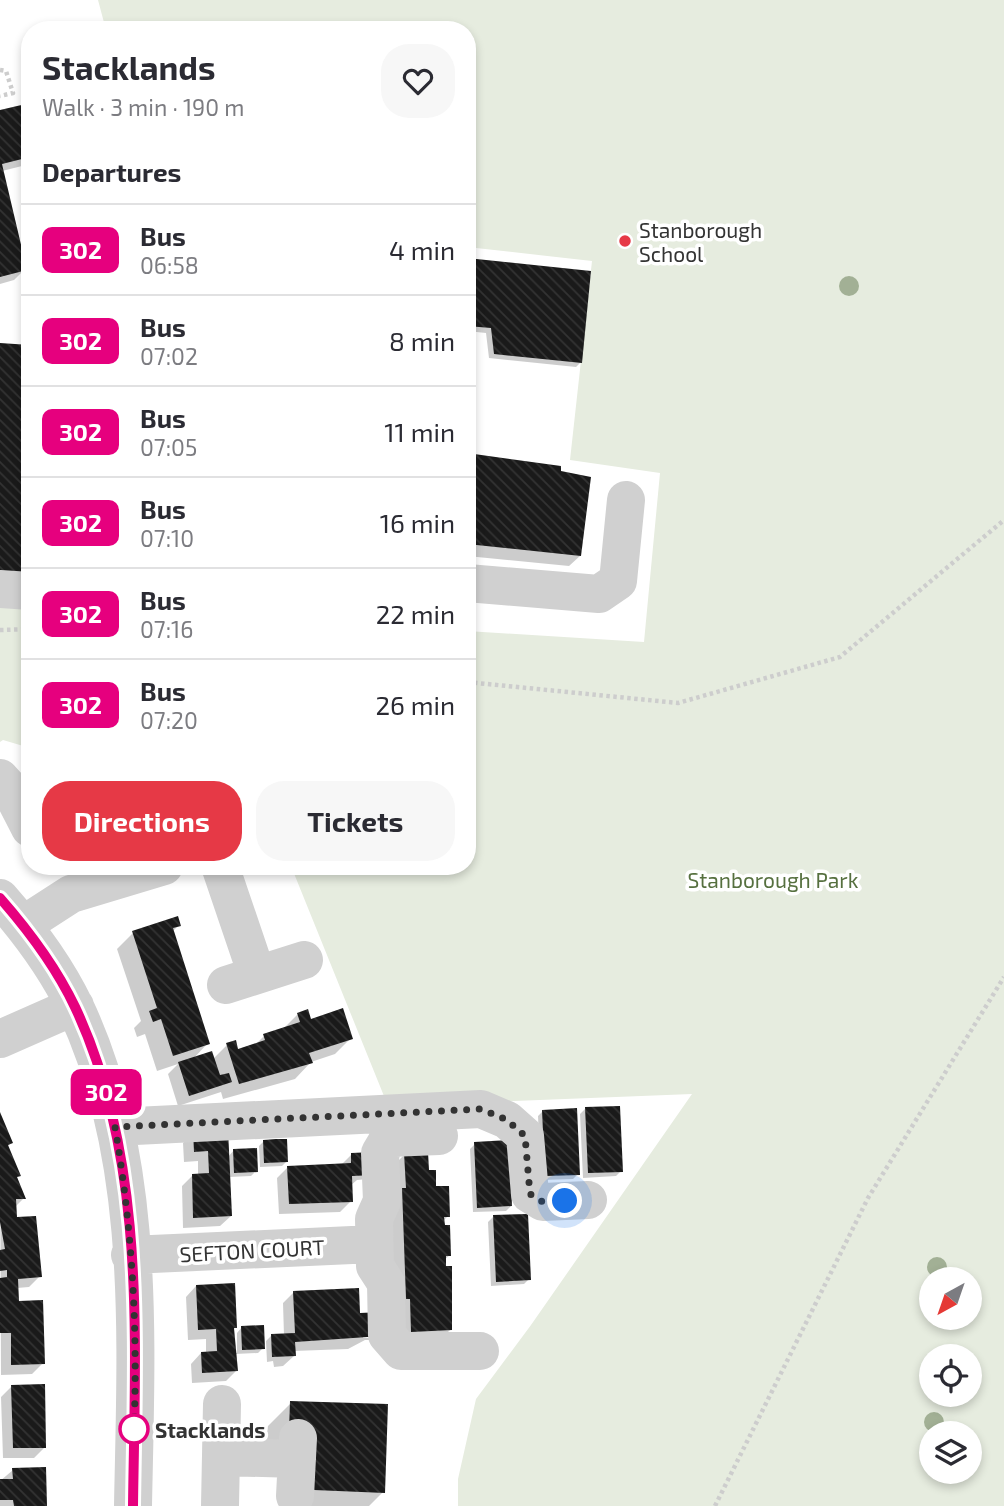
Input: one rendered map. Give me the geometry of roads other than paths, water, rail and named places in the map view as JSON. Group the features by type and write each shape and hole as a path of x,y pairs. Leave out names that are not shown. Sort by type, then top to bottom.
{"street":[{"path":"476,584 599,594 618,581 626,500"},
{"path":"0,589 21,590"},
{"path":"3,788 21,815"},
{"path":"133,1506 136,1340 123,1171 115,1127 96,1056 75,1006 53,967 12,911 134,875"},
{"path":"222,875 242,980 304,960"},
{"path":"0,1039 75,1006"},
{"path":"115,1127 481,1109 507,1120 525,1136 530,1194 543,1202 588,1200"},
{"path":"444,1136 390,1138 380,1153 382,1201 374,1219 375,1266 386,1283 387,1335 401,1351 480,1351"},
{"name":"SEFTON COURT","path":"130,1255 374,1244"},
{"path":"220,1506 222,1404"},
{"path":"221,1457 297,1465"}],"place":[{"name":"Stanborough School","path":"625,241"},
{"name":"Stacklands","path":"134,1429"}],"park label":[{"name":"Stanborough Park","path":"773,879"}]}
